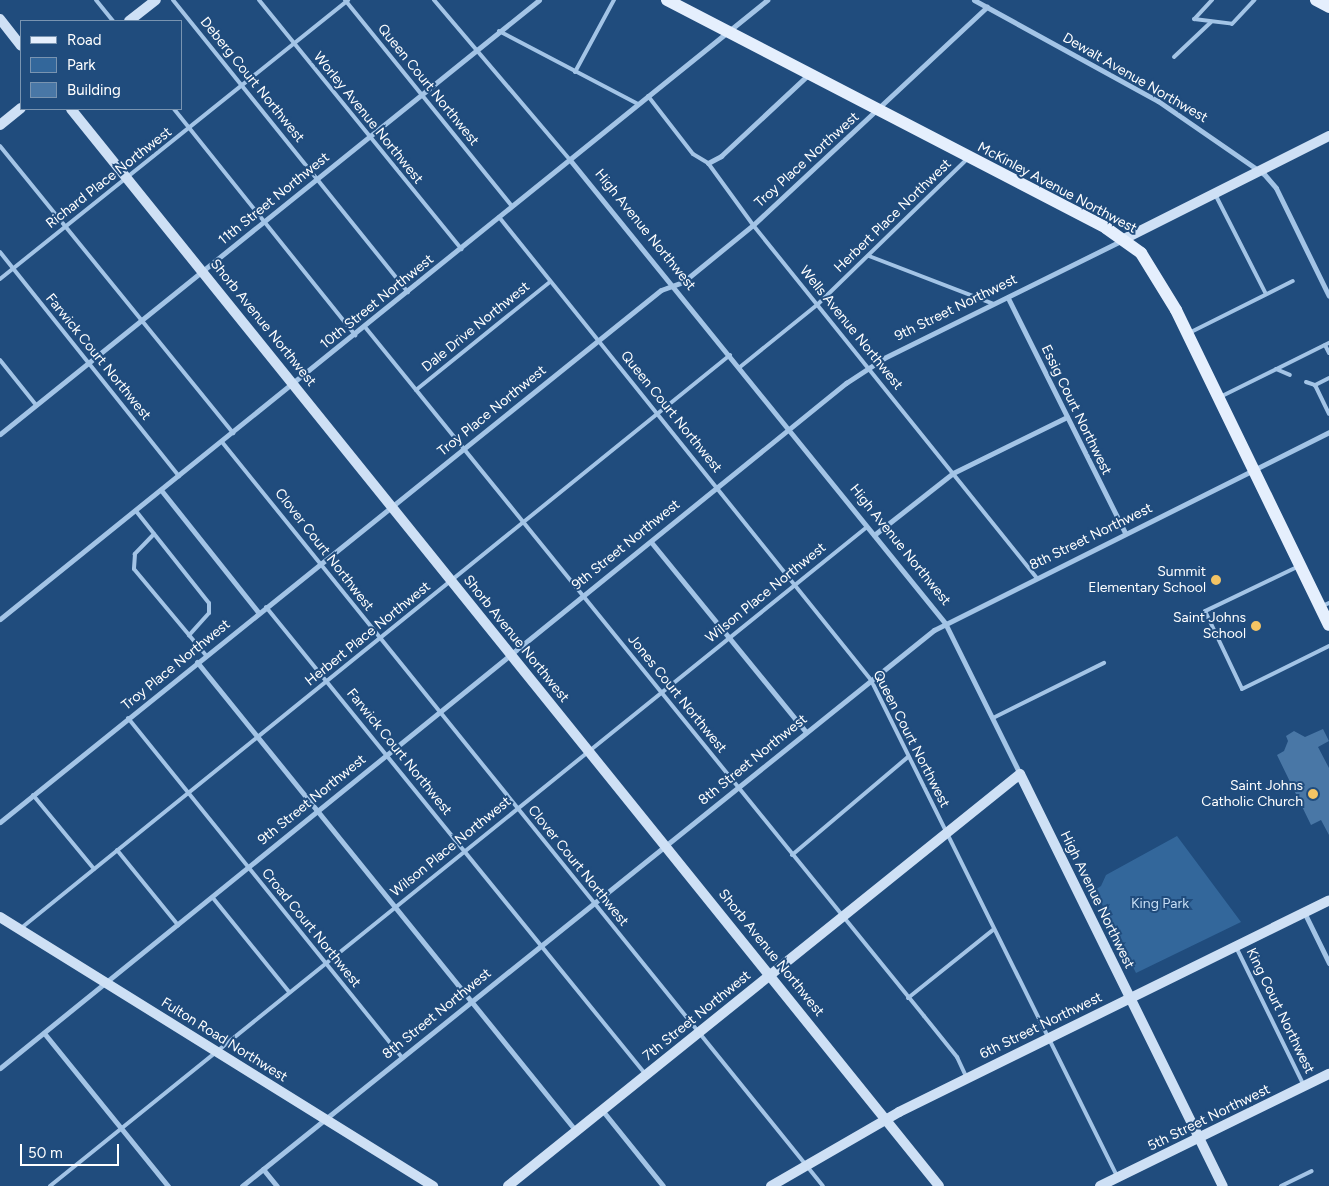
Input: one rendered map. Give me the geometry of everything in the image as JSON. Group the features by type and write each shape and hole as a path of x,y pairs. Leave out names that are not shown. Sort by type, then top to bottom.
{"main road":[{"name":"McKinley Avenue Northwest","path":"667,0 1124,239 1152,267 1188,334 1300,566 1324,605 1329,625"},
{"path":"1316,0 1329,7"}],"street":[{"path":"130,20 156,0"},
{"name":"11th Street Northwest","path":"0,434 539,0"},
{"name":"10th Street Northwest","path":"0,619 365,327 766,0"},
{"name":"Dewalt Avenue Northwest","path":"974,0 1158,101 1258,170 1276,188 1329,296"},
{"name":"Troy Place Northwest","path":"0,822 661,290 683,282 753,225 987,7"},
{"path":"0,19 20,45"},
{"path":"708,163 721,156 809,75"},
{"path":"0,125 20,109"},
{"name":"Shorb Avenue Northwest","path":"72,110 203,270 770,975 888,1118 939,1186"},
{"name":"9th Street Northwest","path":"0,1068 868,368 1215,194 1258,170 1329,136"},
{"name":"High Avenue Northwest","path":"570,160 740,367 944,623 993,718 1223,1186"},
{"name":"Essig Court Northwest","path":"1008,298 1125,533"},
{"path":"874,535 954,473 1067,417"},
{"name":"8th Street Northwest","path":"242,1186 737,787 944,623 1329,432"},
{"path":"161,490 259,612"},
{"path":"652,542 806,732"},
{"path":"197,662 576,1131"},
{"name":"7th Street Northwest","path":"508,1186 1020,774"},
{"name":"6th Street Northwest","path":"771,1186 888,1118 1329,900"},
{"path":"1304,912 1329,964"},
{"name":"Fulton Road Northwest","path":"0,917 433,1186"},
{"path":"44,1033 168,1186"},
{"name":"5th Street Northwest","path":"1100,1186 1329,1074"},
{"path":"602,1110 662,1186"},
{"path":"263,1169 277,1186"}],"lane":[{"path":"96,0 112,20"},
{"name":"Deberg Court Northwest","path":"173,0 408,292"},
{"name":"Worley Avenue Northwest","path":"259,0 461,248"},
{"name":"Richard Place Northwest","path":"0,279 128,178 346,0"},
{"name":"Queen Court Northwest","path":"346,0 512,206"},
{"name":"High Avenue Northwest","path":"434,0 570,160"},
{"path":"575,72 614,0"},
{"path":"1212,0 1194,19 1232,24 1254,0"},
{"path":"1174,58 1211,22"},
{"path":"499,31 638,104"},
{"name":"Wells Avenue Northwest","path":"648,96 693,154 708,163 753,225 1036,577"},
{"path":"175,110 355,335"},
{"path":"0,146 233,433"},
{"name":"Herbert Place Northwest","path":"740,367 818,304 969,158"},
{"path":"1215,194 1266,294"},
{"name":"Queen Court Northwest","path":"499,217 871,680 1117,1178"},
{"name":"Farwick Court Northwest","path":"0,252 179,476"},
{"path":"869,256 994,304"},
{"path":"1188,334 1293,281"},
{"name":"Dale Drive Northwest","path":"416,390 550,282"},
{"name":"Jones Court Northwest","path":"365,327 957,1057 967,1078"},
{"path":"1218,398 1327,344 1329,353"},
{"name":"Herbert Place Northwest","path":"20,929 328,682 730,355"},
{"path":"0,360 36,405"},
{"path":"1276,369 1290,375"},
{"path":"1314,385 1329,378"},
{"path":"1306,382 1314,385 1329,414"},
{"name":"Clover Court Northwest","path":"222,442 823,1186"},
{"path":"136,511 209,603 209,613 189,635"},
{"name":"Wilson Place Northwest","path":"50,1186 588,749 867,526"},
{"path":"154,534 135,554 134,569 206,655"},
{"path":"1300,566 1205,611 1242,689 1329,646"},
{"name":"Farwick Court Northwest","path":"266,607 646,1075"},
{"path":"993,718 1104,664"},
{"name":"Croad Court Northwest","path":"128,718 402,1058"},
{"path":"792,855 908,757"},
{"path":"33,795 94,869"},
{"path":"117,850 178,925"},
{"path":"213,898 290,992"},
{"path":"908,998 994,930"},
{"name":"King Court Northwest","path":"1235,946 1304,1086"},
{"path":"1281,1186 1312,1171"}],"green space":[{"name":"King Park","path":"1177,836 1241,922 1136,973 1095,890 1101,886 1106,875"}],"building":[{"name":"Saint Johns Catholic Church","path":"1323,729 1329,741 1318,747 1329,768 1329,835 1321,820 1311,825 1277,755 1284,751 1288,741 1286,736 1294,731 1305,737"}],"place":[{"name":"Summit Elementary School","path":"1216,580"},
{"name":"Saint Johns School","path":"1256,626"},
{"name":"Saint Johns Catholic Church","path":"1313,794"}]}
